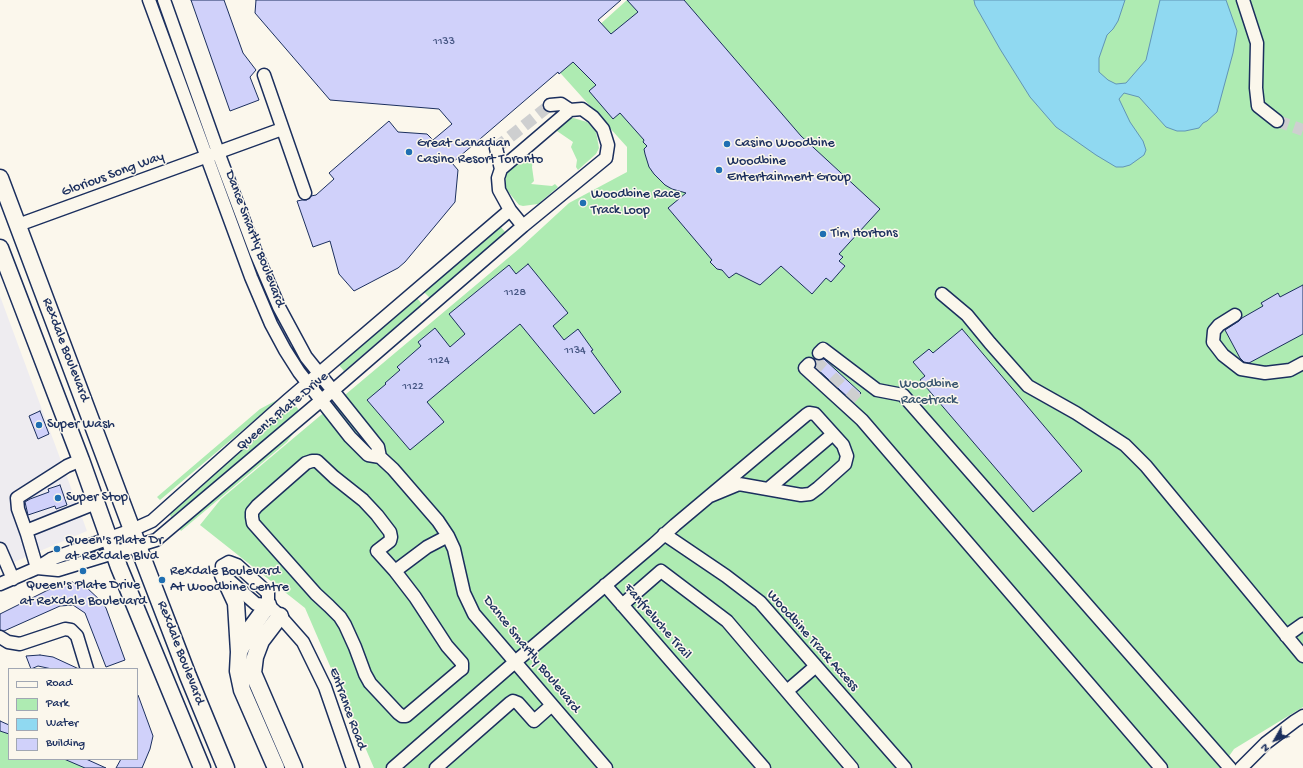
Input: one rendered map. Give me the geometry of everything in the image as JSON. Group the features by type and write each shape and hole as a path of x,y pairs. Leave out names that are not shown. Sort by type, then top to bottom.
{"main road":[{"name":"Rexdale Boulevard","path":"0,178 132,530 226,768"},
{"name":"Rexdale Boulevard","path":"0,248 14,281 112,545 202,768"},
{"path":"223,575 236,603 239,652 238,671 242,690 276,768"},
{"path":"239,652 251,628 268,605"},
{"path":"280,616 261,641 255,657 253,673 294,768"},
{"path":"181,719 191,713 203,712"}],"street":[{"name":"Dance Smartly Boulevard","path":"149,0 248,269 271,324 298,372 350,437 368,455 380,457 393,469 438,521 454,548 464,593 474,614 606,768"},
{"name":"Dance Smartly Boulevard","path":"164,0 218,152 256,253 279,307 306,357 378,447 380,457"},
{"path":"1243,0 1257,43 1256,88 1258,106 1276,120"},
{"path":"264,74 305,193"},
{"name":"Queen's Plate Drive","path":"0,584 37,568 51,559 112,545 138,545 156,540 524,226 606,158 608,145 603,129 593,117 582,110 570,110 561,104 550,105"},
{"path":"524,226 510,210 499,190 498,178 501,169 570,110"},
{"name":"Glorious Song Way","path":"18,225 207,157 282,128"},
{"path":"496,148 501,169"},
{"name":"Queen's Plate Drive","path":"112,545 132,530 152,521 319,374 510,210"},
{"path":"0,268 14,281"},
{"path":"942,294 967,315 1028,386 1076,412 1125,445 1146,466 1303,656"},
{"path":"1235,315 1216,328 1214,331 1213,342 1223,355 1241,369 1266,373 1290,370 1303,363"},
{"path":"843,370 877,390 903,395 1230,768"},
{"path":"827,384 862,420 1161,768"},
{"path":"604,585 664,534 809,413 816,414 843,445 847,456 845,464 810,494 801,495 739,484 710,496"},
{"path":"768,489 833,434"},
{"path":"37,568 18,509 17,498 67,466 81,460"},
{"path":"317,461 334,477 363,500 390,532 390,540 377,551 395,571 415,597 448,646 460,660 462,666 458,672 406,716 402,716 398,713 370,684 355,647 340,617 316,594 257,528 253,523 252,512 306,463 317,461"},
{"path":"26,531 96,503"},
{"name":"Woodbine Track Access","path":"664,534 726,576 760,602 905,768"},
{"path":"395,571 427,547 448,536"},
{"path":"0,549 13,579"},
{"name":"Entrance Road","path":"268,605 268,593 237,565 231,563 222,566 223,575 256,604 268,605 303,642 326,687 353,768"},
{"path":"622,605 661,571 727,622 852,768"},
{"name":"Fanfreluche Trail","path":"393,768 604,585 764,768"},
{"path":"1286,636 1303,624"},
{"path":"0,637 8,642 20,644 65,629 71,630 77,636 87,668"},
{"path":"786,691 816,666"},
{"path":"436,768 513,701 518,702 534,721 552,705"},
{"path":"1241,768 1266,743 1303,716"}],"shaded area":[{"path":"0,296 87,531 0,568"}],"green space":[{"name":"Woodbine Racetrack","path":"627,0 1303,0 1303,707 1234,749 1221,768 374,768 305,608 200,525 221,499 520,248 569,203 627,172 627,147 554,66"},
{"path":"570,117 589,124 596,132 599,148 596,154 578,170 576,167 577,160 571,147 573,142 554,129"},
{"path":"528,152 533,161 532,167 534,181 531,184 552,186 555,184 558,187 538,204 523,206 519,205 506,189 506,173"},
{"path":"500,226 506,233 430,298 423,291"},
{"path":"416,297 422,304 344,371 338,364"},
{"path":"277,400 160,500 157,497 260,409"},
{"path":"292,403 294,403 298,411 197,497 171,517 169,513 199,489 263,427"},
{"path":"297,428 287,442 181,531 178,526"},
{"path":"0,730 8,733 8,760 76,760 88,768 0,768"}],"water":[{"path":"974,0 1125,0 1118,21 1107,35 1099,58 1099,72 1108,80 1116,84 1126,83 1146,60 1160,0 1226,0 1237,31 1233,53 1217,112 1199,128 1177,131 1166,127 1139,97 1124,93 1119,99 1130,122 1143,141 1146,150 1144,155 1130,165 1116,167 1056,127 1030,97 1000,49 975,5"}],"building":[{"path":"191,0 224,0 243,53 256,70 250,77 259,100 230,111"},
{"path":"256,0 621,0 598,20 611,34 638,12 627,0 684,0 801,136 880,209 839,254 843,257 839,261 845,266 831,282 826,278 812,294 781,266 760,285 736,273 729,278 722,270 717,269 710,262 712,260 668,208 686,193 672,189 665,185 654,174 649,167 645,154 644,149 647,146 643,142 644,140 620,113 613,119 589,91 596,85 573,62 559,74 558,72 452,163 458,170 455,202 405,262 398,268 354,291 339,274 330,241 313,247 297,201 307,200 311,196 316,195 334,179 329,173 389,121 398,132 427,134 433,140 452,124 439,109 330,100 255,13"},
{"path":"528,264 568,313 553,326 564,340 578,329 593,350 591,351 621,392 594,414 520,324 427,402 444,422 410,450 367,400 400,370 397,367 421,346 418,342 435,328 450,347 465,334 449,314 509,265 516,274"},
{"path":"1303,285 1303,334 1249,363 1244,362 1240,358 1225,330 1263,306 1261,303 1278,293 1280,297"},
{"name":"Woodbine Racetrack","path":"962,329 1082,471 1033,512 920,380 925,376 913,362 929,349 933,353"},
{"path":"814,359 824,359 861,393 853,402 815,367 816,362"},
{"name":"Super Wash","path":"40,411 49,434 38,439 29,416"},
{"path":"60,485 67,505 56,509 55,506 28,515 25,502 49,492 48,489"},
{"path":"72,582 86,587 101,601 106,608 125,660 106,667 85,613 73,605 60,606 4,631 0,630 0,614 52,588"},
{"path":"40,655 53,657 77,668 47,668 38,666 31,668 26,656"},
{"path":"138,695 153,736 150,749 142,768 116,768 120,760 138,760"},
{"path":"0,721 8,725 8,734 0,731"},
{"path":"66,760 88,760 106,768 85,768"}],"tunnel":[{"path":"496,148 550,105"},
{"path":"1277,121 1303,130"},
{"path":"815,369 824,359"},
{"path":"832,385 842,375"},
{"path":"849,400 858,390"}],"place":[{"name":"Casino Woodbine","path":"727,144"},
{"name":"Great Canadian Casino Resort Toronto","path":"409,152"},
{"name":"Woodbine Entertainment Group","path":"719,170"},
{"name":"Woodbine Race Track Loop","path":"583,203"},
{"name":"Tim Hortons","path":"823,234"},
{"name":"Super Wash","path":"39,425"},
{"name":"Super Stop","path":"58,498"},
{"name":"Queen's Plate Dr at Rexdale Blvd","path":"57,549"},
{"name":"Queen's Plate Drive at Rexdale Boulevard","path":"83,571"},
{"name":"Rexdale Boulevard At Woodbine Centre","path":"162,580"}]}
